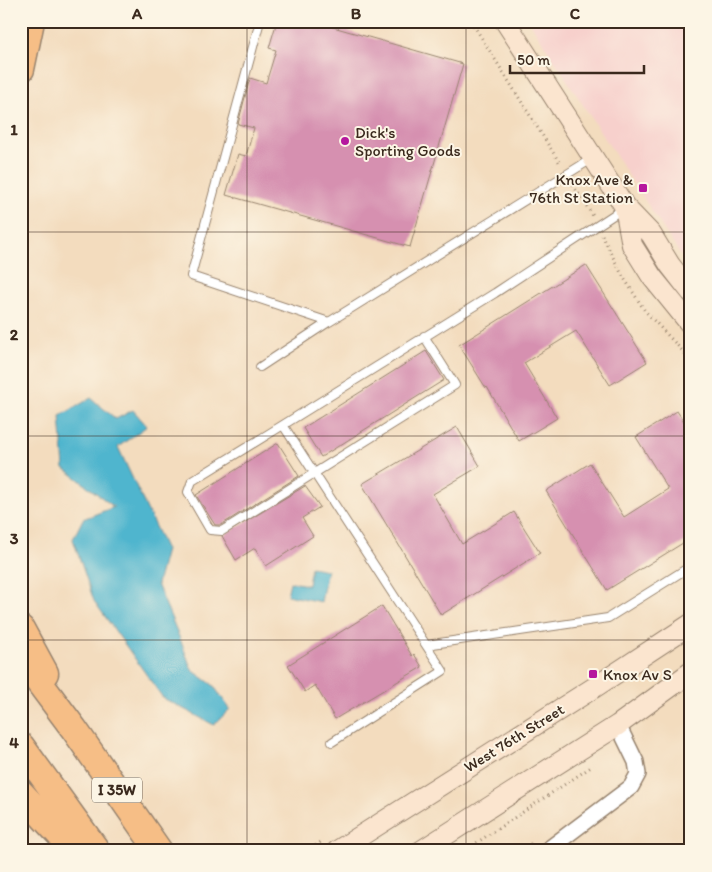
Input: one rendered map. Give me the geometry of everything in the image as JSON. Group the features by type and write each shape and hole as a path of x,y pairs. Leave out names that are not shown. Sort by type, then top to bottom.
{"highway":[{"path":"21,69 31,21"},
{"path":"21,629 74,729"},
{"name":"I 35W","path":"21,658 74,729 159,851"},
{"path":"21,746 97,851"},
{"path":"21,793 75,851"}],"street":[{"path":"505,21 625,207 651,234 670,265 691,292"},
{"path":"625,207 632,245 652,276 691,326"},
{"name":"West 76th Street","path":"337,851 691,624"},
{"path":"422,851 618,725 691,672"},
{"path":"546,851 631,787 638,774 636,762 618,725"}],"lane":[{"path":"260,21 191,276 330,321"},
{"path":"260,367 330,321 593,158"},
{"path":"424,336 455,385 222,532 210,530 188,492 192,481 598,226 625,207"},
{"path":"284,424 443,671 332,742"},
{"path":"426,646 608,618 691,566"}],"path":[{"path":"470,21 591,212 622,275 645,312 691,360"},
{"path":"464,851 596,764"},
{"path":"524,851 532,842"}],"shaded area":[{"path":"529,21 691,21 691,271 605,139"}],"water":[{"path":"91,398 116,419 133,410 147,426 118,447 166,550 157,584 192,670 213,685 230,709 214,725 163,698 94,601 73,539 83,519 114,507 64,468 60,416"},
{"path":"311,567 327,570 321,602 287,595 290,582 308,585"}],"building":[{"name":"Dick's Sporting Goods","path":"277,21 312,21 463,64 410,247 226,195 238,154 246,156 254,128 238,124 250,78 266,83 276,50 269,48"},
{"path":"586,265 647,362 610,385 576,331 524,363 557,418 519,441 459,345"},
{"path":"426,351 444,380 321,457 303,428"},
{"path":"677,411 691,432 691,538 607,590 546,491 590,463 624,517 668,489 636,437"},
{"path":"457,427 480,466 433,494 462,544 514,512 540,553 441,615 362,484"},
{"path":"278,443 299,476 221,525 215,525 196,495"},
{"path":"305,486 320,507 302,518 313,536 266,566 255,548 236,560 222,536"},
{"path":"382,606 412,656 414,654 422,667 335,719 315,685 305,692 288,665"}],"place":[{"name":"Dick's Sporting Goods","path":"345,141"},
{"name":"Knox Ave & 76th St Station","path":"643,188"},
{"name":"Knox Av S","path":"593,674"}]}
